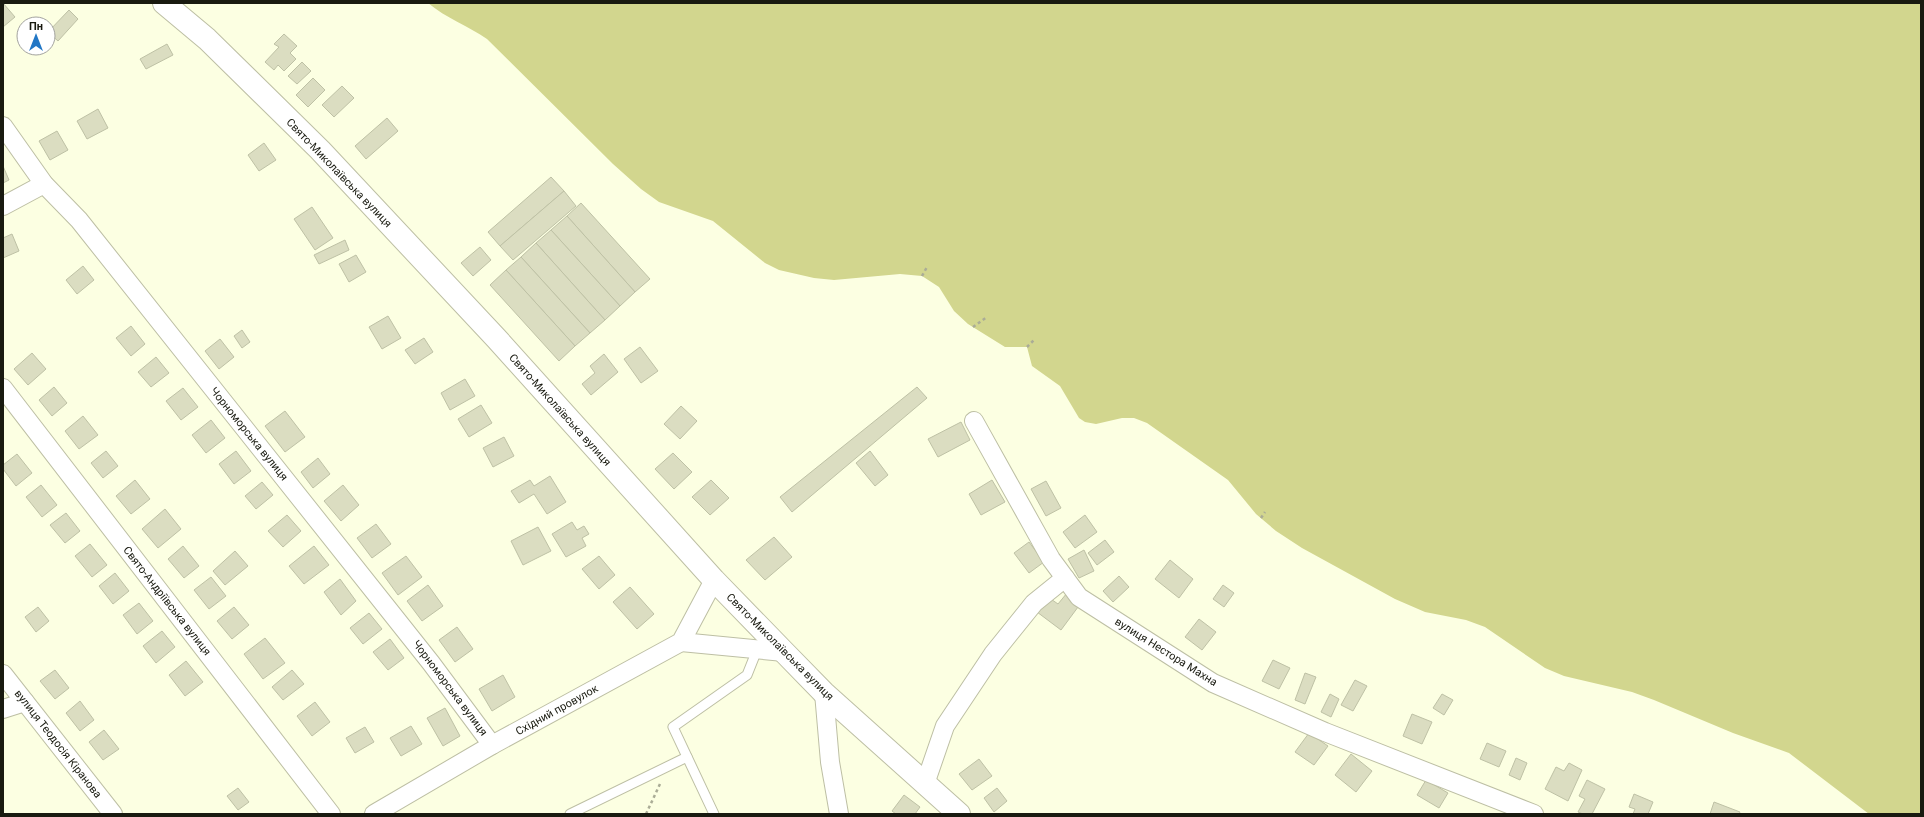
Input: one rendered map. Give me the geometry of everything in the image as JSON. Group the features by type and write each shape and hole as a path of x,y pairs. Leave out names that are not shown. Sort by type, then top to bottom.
{"street":[{"name":"Свято-Миколаївська вулиця","path":"164,3 207,39 320,150 496,338 714,580 824,693 959,814"},
{"name":"Чорноморська вулиця","path":"3,126 44,184 89,232 431,663 492,745"},
{"path":"3,206 44,184"},
{"name":"Свято-Андріївська вулиця","path":"3,388 331,814"},
{"name":"вулиця Нестора Махна","path":"974,421 1051,559 1079,597 1213,682 1325,732 1534,814"},
{"path":"925,784 945,726 993,654 1034,603 1065,578"},
{"path":"714,580 681,642 784,652"},
{"name":"Східний провулок","path":"374,814 492,745 681,642"},
{"name":"вулиця Теодосія Кіранова","path":"3,674 113,814"},
{"path":"824,693 830,762 839,814"},
{"path":"3,709 25,702"}],"lane":[{"path":"714,814 673,727 747,676 757,650"},
{"path":"570,814 687,757"}],"path":[{"path":"922,276 928,267"},
{"path":"973,327 987,317"},
{"path":"1027,347 1035,339"},
{"path":"1261,518 1265,512"},
{"path":"646,814 668,767"}],"green space":[{"path":"428,3 1921,3 1921,814 1869,814 1789,753 1733,733 1632,692 1564,676 1545,668 1485,627 1466,620 1425,612 1395,599 1302,548 1276,531 1256,514 1228,480 1147,423 1134,418 1122,418 1096,424 1085,422 1079,418 1060,386 1032,366 1027,347 1005,347 968,324 954,311 939,287 922,276 900,274 834,280 814,278 779,270 765,263 713,221 659,202 641,189 613,164 487,39 442,13"}],"building":[{"path":"3,3 15,17 3,27"},
{"path":"69,10 78,19 58,41 56,39 56,24"},
{"path":"284,34 297,46 290,53 296,59 284,71 278,65 274,70 265,62 279,47 274,44"},
{"path":"167,44 173,55 146,69 140,59"},
{"path":"302,62 311,71 297,84 288,76"},
{"path":"313,78 325,90 308,107 296,95"},
{"path":"342,86 354,98 334,117 322,105"},
{"path":"98,109 108,128 87,139 77,121"},
{"path":"387,118 398,131 366,159 355,146"},
{"path":"57,131 68,150 50,160 39,141"},
{"path":"264,143 276,160 259,171 248,155"},
{"path":"3,166 9,180 3,183"},
{"path":"551,177 564,191 500,246 488,232"},
{"path":"564,191 576,206 513,260 500,246"},
{"path":"581,203 650,279 635,292 567,216"},
{"path":"312,207 333,238 315,250 294,219"},
{"path":"567,216 635,292 620,306 551,230"},
{"path":"551,230 620,306 605,320 536,243"},
{"path":"12,234 19,251 3,258 3,238"},
{"path":"345,240 349,250 319,264 314,255"},
{"path":"536,243 605,320 590,333 521,257"},
{"path":"480,247 491,260 473,276 461,263"},
{"path":"356,255 366,272 349,282 339,264"},
{"path":"521,257 590,333 575,346 506,270"},
{"path":"83,266 94,280 77,294 66,280"},
{"path":"506,270 575,346 559,361 490,285"},
{"path":"388,316 401,338 382,349 369,327"},
{"path":"131,326 145,344 131,356 116,338"},
{"path":"242,330 250,342 242,348 234,336"},
{"path":"424,338 433,352 415,364 405,350"},
{"path":"220,339 234,357 219,369 205,351"},
{"path":"640,347 658,371 641,383 624,359"},
{"path":"32,353 46,369 28,385 14,369"},
{"path":"604,354 618,372 591,395 582,384 595,373 590,366"},
{"path":"156,357 169,373 151,387 138,372"},
{"path":"465,379 475,396 450,410 441,393"},
{"path":"54,387 67,403 52,416 39,400"},
{"path":"917,387 927,398 792,512 780,497"},
{"path":"183,388 198,407 181,420 166,401"},
{"path":"481,405 492,423 469,437 458,419"},
{"path":"681,406 697,421 680,439 664,424"},
{"path":"285,411 305,437 285,452 265,426"},
{"path":"83,416 98,435 79,449 65,431"},
{"path":"211,420 225,438 206,453 192,435"},
{"path":"961,422 970,440 938,457 928,439"},
{"path":"504,437 514,456 493,467 483,448"},
{"path":"106,451 118,466 103,478 91,463"},
{"path":"236,451 251,471 234,484 219,464"},
{"path":"870,451 888,475 875,486 856,463"},
{"path":"673,453 692,472 674,489 655,469"},
{"path":"17,454 32,473 16,486 3,469 3,465"},
{"path":"318,458 330,474 313,488 301,472"},
{"path":"550,476 566,502 547,514 534,494 519,503 511,491 530,480 534,486"},
{"path":"135,480 150,499 131,514 116,496"},
{"path":"711,480 729,498 710,515 692,497"},
{"path":"992,480 1005,502 981,515 969,494"},
{"path":"1046,481 1061,508 1046,516 1031,489"},
{"path":"262,482 273,495 256,509 245,496"},
{"path":"41,485 57,505 42,517 26,497"},
{"path":"343,485 359,505 341,521 324,501"},
{"path":"165,509 181,529 158,548 142,529"},
{"path":"66,513 80,531 65,543 50,525"},
{"path":"287,515 301,531 283,547 268,531"},
{"path":"1085,515 1097,532 1075,548 1063,532"},
{"path":"572,522 577,530 584,526 589,534 582,538 586,546 566,557 552,534"},
{"path":"376,524 391,544 372,558 357,538"},
{"path":"538,527 551,551 523,565 511,541"},
{"path":"774,537 792,557 765,580 746,560"},
{"path":"1105,540 1114,552 1097,565 1088,553"},
{"path":"1029,542 1044,562 1029,573 1014,553"},
{"path":"90,544 107,565 92,577 75,556"},
{"path":"183,546 199,566 184,578 168,559"},
{"path":"314,546 329,565 304,584 289,566"},
{"path":"1084,550 1094,571 1079,578 1068,559"},
{"path":"235,551 248,566 225,585 213,571"},
{"path":"406,556 422,577 398,595 382,573"},
{"path":"599,556 615,575 599,589 582,569"},
{"path":"1170,560 1193,579 1179,598 1155,579"},
{"path":"115,573 129,591 113,604 99,586"},
{"path":"1119,576 1129,587 1113,602 1103,591"},
{"path":"211,577 226,596 209,609 194,590"},
{"path":"340,579 356,601 341,615 324,592"},
{"path":"428,585 443,606 422,621 407,601"},
{"path":"1223,585 1234,593 1224,607 1213,599"},
{"path":"630,587 654,614 637,629 613,602"},
{"path":"1067,593 1081,603 1061,630 1037,612 1048,597 1058,604"},
{"path":"139,603 153,621 137,634 123,615"},
{"path":"38,607 49,621 36,632 25,617"},
{"path":"234,607 249,625 232,639 217,621"},
{"path":"369,613 382,629 363,644 350,628"},
{"path":"1199,619 1216,632 1202,650 1185,637"},
{"path":"457,627 473,649 455,662 439,640"},
{"path":"162,631 175,647 156,663 143,646"},
{"path":"265,638 285,663 263,679 244,654"},
{"path":"390,639 404,658 388,670 373,652"},
{"path":"1273,660 1290,668 1279,689 1262,681"},
{"path":"186,661 203,682 185,696 169,675"},
{"path":"55,670 69,688 55,699 40,681"},
{"path":"292,670 304,684 283,700 272,687"},
{"path":"1305,673 1316,677 1305,704 1295,700"},
{"path":"503,675 515,697 492,711 479,689"},
{"path":"1355,680 1367,686 1353,711 1341,705"},
{"path":"1330,694 1339,699 1331,717 1321,712"},
{"path":"1442,694 1453,700 1444,715 1433,708"},
{"path":"80,701 94,720 80,731 66,713"},
{"path":"315,702 330,722 312,736 297,716"},
{"path":"445,708 460,736 443,746 427,718"},
{"path":"1412,714 1432,722 1422,744 1403,736"},
{"path":"411,726 422,744 401,756 390,738"},
{"path":"365,727 374,742 355,753 346,738"},
{"path":"104,730 119,749 103,760 89,742"},
{"path":"1309,733 1328,746 1314,765 1295,752"},
{"path":"1487,743 1506,751 1499,767 1480,759"},
{"path":"1351,754 1372,771 1356,792 1335,775"},
{"path":"1516,758 1527,763 1520,780 1509,775"},
{"path":"979,759 992,776 972,790 959,774"},
{"path":"1569,763 1582,770 1568,801 1545,789 1556,767 1564,771"},
{"path":"1426,780 1448,793 1439,808 1417,795"},
{"path":"1587,780 1605,789 1592,814 1583,814 1578,812 1585,799 1579,796"},
{"path":"238,788 249,802 238,810 227,796"},
{"path":"997,788 1007,801 994,812 984,798"},
{"path":"1634,794 1653,802 1648,814 1633,814 1635,809 1629,807"},
{"path":"904,795 920,807 915,814 896,814 892,811"},
{"path":"1714,802 1740,812 1739,814 1710,814"}]}
